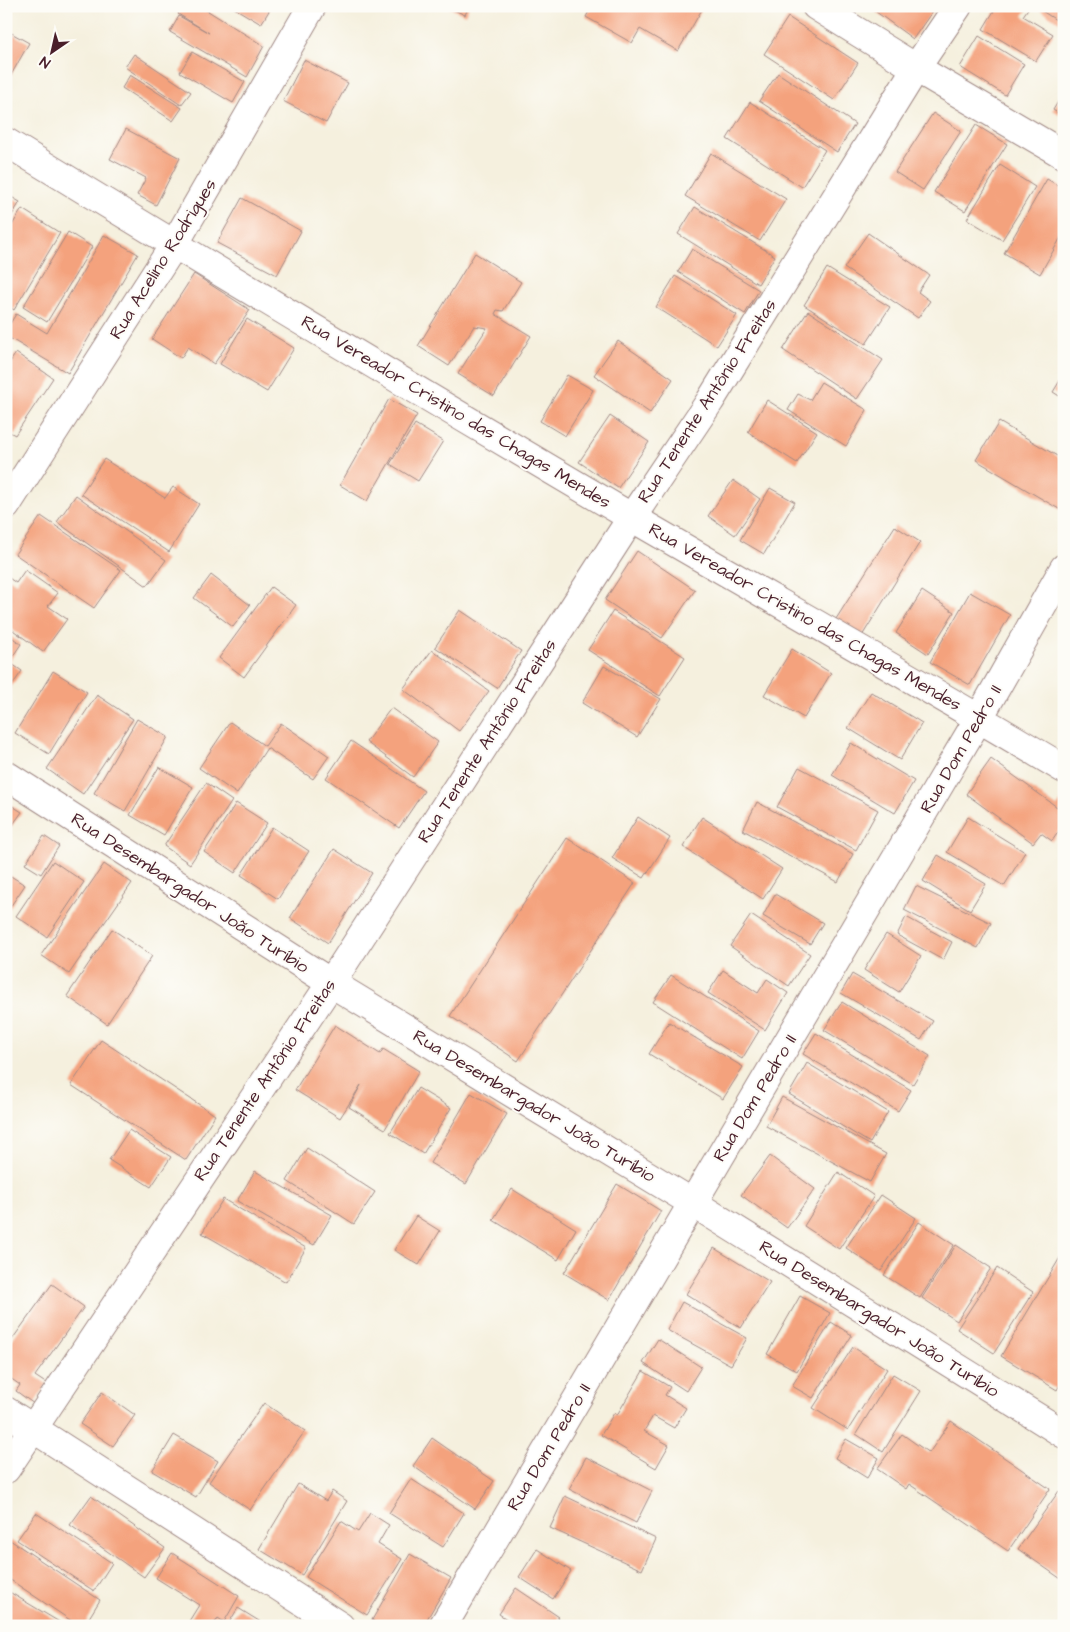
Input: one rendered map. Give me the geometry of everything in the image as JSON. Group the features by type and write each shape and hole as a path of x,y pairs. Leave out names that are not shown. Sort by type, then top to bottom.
{"street":[{"name":"Rua Acelino Rodrigues","path":"6,506 174,245 312,6"},
{"path":"816,6 916,68 1064,155"},
{"name":"Rua Tenente Antônio Freitas","path":"6,1468 330,982 715,392 916,68 958,6"},
{"name":"Rua Vereador Cristino das Chagas Mendes","path":"6,142 174,245 632,517 1064,769"},
{"name":"Rua Dom Pedro II","path":"443,1626 979,718 1064,568"},
{"name":"Rua Desembargador João Turíbio","path":"6,775 330,982 693,1203 1064,1434"},
{"path":"6,1411 340,1626"}],"building":[{"path":"183,6 200,6 264,46 247,77 170,32 179,16 209,33 178,14"},
{"path":"231,6 272,6 261,24"},
{"path":"446,6 469,6 465,15"},
{"path":"592,6 704,6 678,51 640,29 632,43 586,17"},
{"path":"868,6 930,6 934,9 913,39"},
{"path":"997,6 1029,7 1023,16 1053,34 1036,61 983,29"},
{"path":"1034,6 1064,6 1064,25"},
{"path":"788,17 858,63 834,100 764,54"},
{"path":"6,30 29,43 6,84"},
{"path":"979,36 1024,64 1005,95 960,67"},
{"path":"192,52 245,82 233,103 180,72"},
{"path":"134,54 191,92 181,105 125,67"},
{"path":"304,60 348,83 326,123 283,101"},
{"path":"778,73 855,124 837,152 759,101"},
{"path":"130,75 182,108 173,121 122,88"},
{"path":"1064,92 1064,117 1053,110"},
{"path":"750,102 825,150 802,187 727,139"},
{"path":"933,113 961,131 923,190 895,172"},
{"path":"976,125 1007,144 965,211 934,192"},
{"path":"126,129 180,158 156,205 137,195 146,178 110,159"},
{"path":"711,153 786,199 760,241 685,196"},
{"path":"1000,165 1035,187 1002,240 967,219"},
{"path":"1047,179 1064,189 1064,197 1060,203 1064,205 1064,232 1040,274 1004,253"},
{"path":"6,194 20,202 6,225"},
{"path":"242,198 301,231 277,275 217,243"},
{"path":"695,207 775,256 758,284 678,234"},
{"path":"22,209 60,233 14,310 6,305 6,235"},
{"path":"68,232 92,247 47,322 23,307"},
{"path":"868,233 929,275 918,292 930,301 918,318 844,268"},
{"path":"104,235 138,254 68,373 6,336 6,330 16,314 47,333"},
{"path":"692,249 759,290 745,314 678,272"},
{"path":"475,253 521,282 503,311 497,310 495,314 531,336 494,396 458,374 487,328 474,326 449,366 418,346"},
{"path":"827,268 890,307 866,344 804,305"},
{"path":"194,274 250,310 214,364 188,347 181,358 152,339"},
{"path":"675,276 737,315 717,346 656,307"},
{"path":"808,311 883,360 857,399 783,350"},
{"path":"247,319 294,348 267,392 220,364"},
{"path":"618,341 673,379 650,413 594,375"},
{"path":"16,353 53,378 15,435 6,430 6,368"},
{"path":"1064,374 1064,399 1053,392"},
{"path":"567,375 593,390 565,436 540,421"},
{"path":"821,382 867,410 846,446 788,410 798,394 810,400"},
{"path":"389,399 417,415 367,501 340,485"},
{"path":"767,400 817,432 797,463 748,432"},
{"path":"610,416 649,442 618,488 579,462"},
{"path":"999,422 1064,460 1064,512 976,460"},
{"path":"415,424 443,441 418,481 390,464"},
{"path":"104,459 165,498 173,487 199,504 169,552 81,494"},
{"path":"733,480 760,499 735,535 708,516"},
{"path":"770,488 795,502 764,554 740,540"},
{"path":"76,495 166,560 147,586 57,522"},
{"path":"41,516 121,570 94,608 15,554"},
{"path":"895,526 920,542 862,636 836,619"},
{"path":"637,551 695,590 662,638 605,600"},
{"path":"25,570 58,593 48,606 67,619 43,652 6,625 6,576 16,583"},
{"path":"211,575 250,605 233,627 194,598"},
{"path":"271,587 296,605 244,677 219,658"},
{"path":"922,591 954,612 928,654 896,633"},
{"path":"970,592 1010,615 970,685 930,662"},
{"path":"460,610 521,651 497,688 435,647"},
{"path":"613,611 685,657 660,696 588,650"},
{"path":"6,633 21,644 9,662 22,671 6,694"},
{"path":"792,649 831,673 804,718 764,695"},
{"path":"432,650 489,691 459,731 403,689"},
{"path":"604,666 661,699 637,737 582,703"},
{"path":"53,671 87,692 49,754 15,733"},
{"path":"871,692 922,723 900,760 848,728"},
{"path":"97,695 133,719 83,794 47,769"},
{"path":"391,708 438,742 413,777 366,742"},
{"path":"137,719 168,737 125,811 94,793"},
{"path":"230,722 265,746 281,723 329,756 313,779 267,748 237,794 199,768"},
{"path":"351,741 424,791 399,828 326,778"},
{"path":"851,743 914,781 895,813 832,775"},
{"path":"991,759 1057,807 1064,798 1064,824 1052,841 1041,833 1033,843 966,794"},
{"path":"159,767 193,787 164,835 130,815"},
{"path":"799,767 878,810 856,850 777,807"},
{"path":"206,783 232,801 190,864 164,846"},
{"path":"6,802 22,812 6,834"},
{"path":"757,802 853,854 838,882 743,830"},
{"path":"236,803 267,823 235,873 204,852"},
{"path":"638,817 670,838 644,878 612,858"},
{"path":"702,817 782,869 763,899 683,847"},
{"path":"968,817 1025,852 1004,886 947,852"},
{"path":"272,827 309,851 278,899 241,875"},
{"path":"44,836 59,846 41,874 25,864"},
{"path":"567,838 635,883 518,1061 450,1016"},
{"path":"334,849 372,873 328,943 290,918"},
{"path":"938,855 986,884 970,910 923,881"},
{"path":"53,861 84,882 47,937 16,916"},
{"path":"104,864 132,883 69,974 41,955"},
{"path":"6,873 25,885 6,913"},
{"path":"916,886 991,923 978,948 904,910"},
{"path":"775,894 823,923 810,944 763,916"},
{"path":"751,915 810,954 789,986 730,946"},
{"path":"906,917 952,942 943,960 897,935"},
{"path":"112,929 152,956 107,1024 67,996"},
{"path":"886,934 921,956 899,992 864,970"},
{"path":"723,970 758,993 767,979 788,993 765,1030 708,993"},
{"path":"852,974 933,1021 921,1040 841,993"},
{"path":"671,975 759,1031 742,1059 653,1002"},
{"path":"842,1002 930,1056 913,1084 824,1030"},
{"path":"669,1022 743,1067 723,1099 649,1054"},
{"path":"335,1025 380,1054 383,1049 419,1071 385,1129 349,1107 361,1085 340,1118 295,1090"},
{"path":"816,1033 911,1090 898,1111 803,1054"},
{"path":"101,1040 215,1115 186,1160 71,1085"},
{"path":"807,1063 888,1112 870,1143 789,1094"},
{"path":"418,1088 451,1108 423,1154 390,1133"},
{"path":"471,1093 507,1114 466,1184 430,1163"},
{"path":"782,1097 886,1154 870,1182 766,1126"},
{"path":"129,1130 171,1157 151,1187 109,1160"},
{"path":"307,1148 375,1192 354,1224 287,1181"},
{"path":"770,1156 815,1189 787,1228 741,1195"},
{"path":"255,1171 332,1215 314,1245 237,1201"},
{"path":"838,1172 874,1196 839,1249 804,1226"},
{"path":"617,1184 661,1211 609,1300 564,1273"},
{"path":"512,1189 576,1229 558,1260 493,1220"},
{"path":"881,1195 916,1218 881,1271 846,1248"},
{"path":"223,1199 306,1248 286,1282 202,1233"},
{"path":"416,1216 440,1231 419,1265 394,1250"},
{"path":"919,1222 954,1245 920,1298 884,1275"},
{"path":"956,1245 991,1268 957,1321 922,1298"},
{"path":"714,1248 770,1282 741,1328 686,1294"},
{"path":"1061,1256 1064,1257 1064,1378 1057,1390 1001,1356"},
{"path":"997,1268 1033,1292 994,1353 957,1329"},
{"path":"52,1284 84,1307 35,1376 47,1384 34,1404 16,1391 20,1385 6,1375 6,1348"},
{"path":"800,1296 830,1313 797,1371 767,1354"},
{"path":"682,1302 747,1338 731,1365 667,1330"},
{"path":"831,1322 852,1335 813,1398 792,1386"},
{"path":"658,1339 701,1367 686,1391 643,1363"},
{"path":"853,1347 887,1369 848,1430 813,1408"},
{"path":"643,1371 670,1387 665,1395 686,1408 674,1428 653,1416 644,1431 669,1445 656,1468 601,1435 614,1413 617,1415"},
{"path":"893,1374 921,1391 883,1452 856,1434"},
{"path":"102,1392 135,1415 113,1446 80,1424"},
{"path":"264,1403 305,1431 250,1510 209,1482"},
{"path":"951,1421 1050,1489 1008,1551 909,1484 906,1489 877,1469 902,1434 929,1453"},
{"path":"174,1435 218,1461 196,1497 152,1471"},
{"path":"432,1438 494,1481 475,1509 413,1466"},
{"path":"846,1439 879,1458 867,1478 835,1458"},
{"path":"586,1457 652,1491 636,1523 569,1489"},
{"path":"411,1479 464,1513 443,1547 389,1513"},
{"path":"298,1484 326,1501 332,1491 347,1501 302,1575 259,1549"},
{"path":"1059,1491 1064,1494 1064,1581 1018,1549"},
{"path":"91,1496 165,1548 144,1577 70,1525"},
{"path":"565,1496 656,1539 642,1570 550,1528"},
{"path":"36,1513 112,1563 94,1591 17,1540"},
{"path":"370,1513 389,1525 378,1544 402,1559 367,1615 306,1577 341,1521 358,1532"},
{"path":"10,1540 100,1600 84,1626 79,1626 6,1577 6,1546"},
{"path":"537,1549 571,1571 553,1599 519,1577"},
{"path":"172,1553 239,1596 224,1622 218,1618 213,1626 186,1626 199,1605 156,1578"},
{"path":"410,1554 451,1578 423,1626 381,1626 372,1620"},
{"path":"516,1588 559,1617 553,1626 517,1626 499,1614"},
{"path":"6,1590 66,1626 6,1626"},
{"path":"238,1608 267,1626 227,1626"}]}
